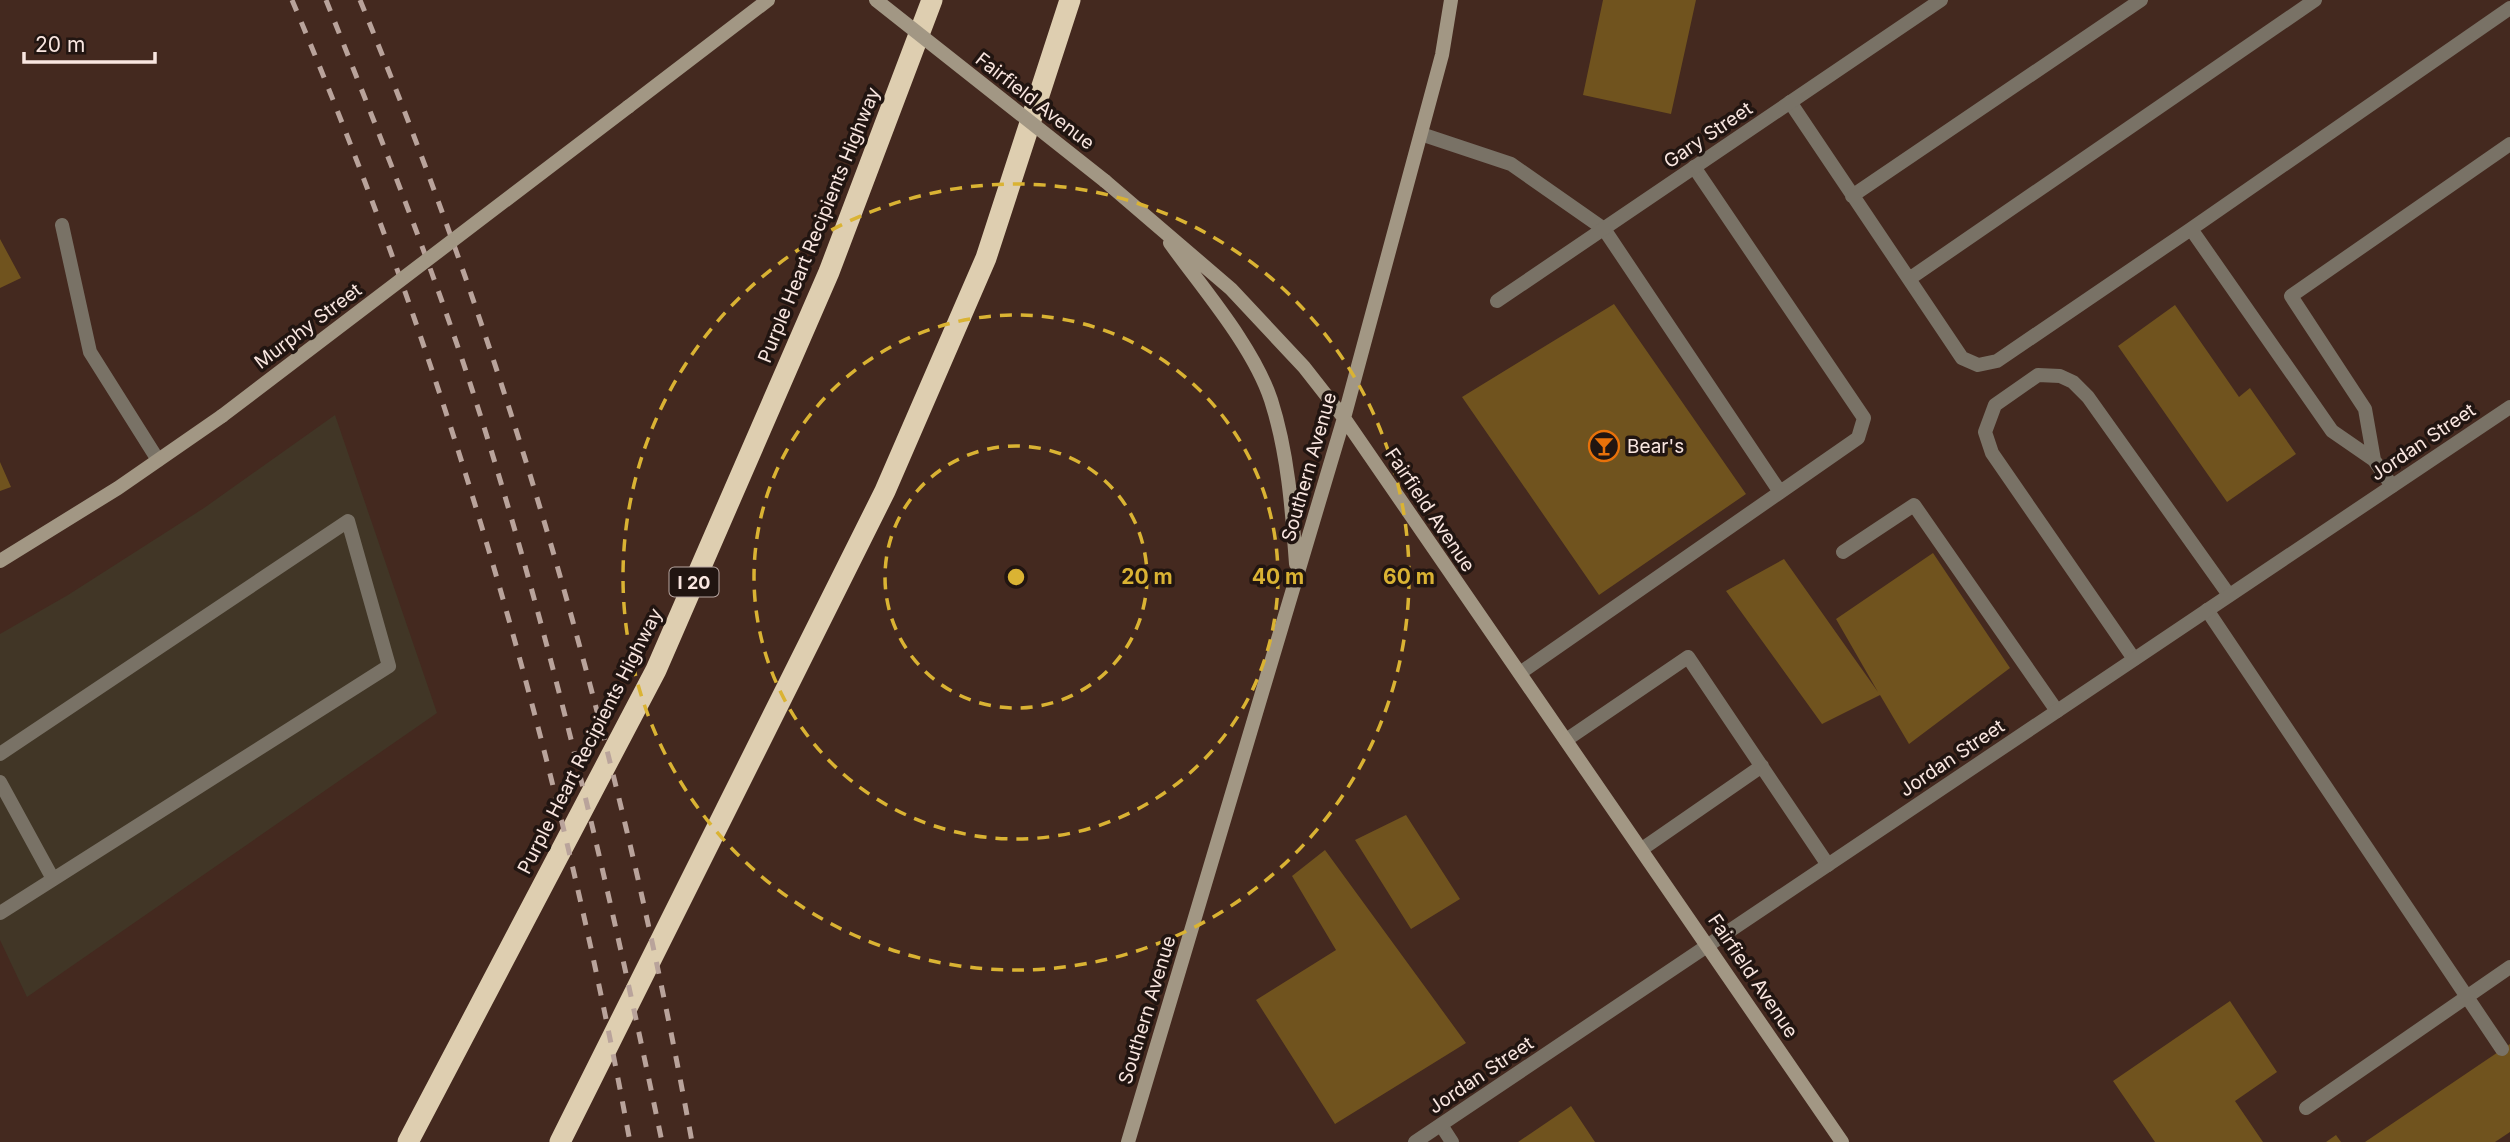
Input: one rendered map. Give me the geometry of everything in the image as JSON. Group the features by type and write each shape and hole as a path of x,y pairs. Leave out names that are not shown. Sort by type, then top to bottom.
{"highway":[{"name":"Purple Heart Recipients Highway","path":"408,1142 656,670 829,272 932,0"},
{"path":"562,1142 886,491 986,258 1070,0"},
{"path":"400,1142 423,1114"}],"street":[{"name":"Murphy Street","path":"0,561 222,416 768,0"},
{"name":"Fairfield Avenue","path":"876,0 1105,181 1258,316 1304,367 1344,418 1842,1142"},
{"name":"Southern Avenue","path":"1128,1142 1344,418 1442,55 1451,0"},
{"name":"Gary Street","path":"1497,301 1941,0"},
{"path":"1852,196 2141,0"},
{"path":"1909,279 2315,0"},
{"path":"1790,102 1962,358 1978,365 1997,361 2510,8"},
{"path":"1421,134 1511,164 1604,229 1780,492"},
{"path":"2374,460 2365,409 2291,296 2510,144"},
{"path":"1520,673 1858,438 1864,418 1694,167"},
{"path":"62,225 90,352 158,460"},
{"path":"1156,225 1242,344 1271,399 1289,477 1297,574"},
{"path":"2191,229 2332,431 2374,460 2392,486"},
{"path":"2134,659 1992,453 1984,432 1995,405 2038,375 2060,376 2073,382 2088,397 2230,595"},
{"name":"Jordan Street","path":"1415,1142 2510,407"},
{"path":"1843,552 1914,505 2057,711"},
{"path":"0,754 348,521 389,666 0,913"},
{"path":"2207,610 2502,1049"},
{"path":"1566,740 1688,657 1828,864"},
{"path":"1642,849 1762,766"},
{"path":"0,782 53,880"},
{"path":"2306,1108 2510,967"},
{"path":"1441,1125 1452,1142"}],"shaded area":[{"path":"335,415 437,713 27,997 0,940 0,634 68,595 204,508"}],"building":[{"path":"1603,0 1696,0 1671,114 1583,95"},
{"path":"0,239 21,278 0,288"},
{"name":"Bear's","path":"1614,304 1746,494 1599,595 1462,397"},
{"path":"2175,305 2239,397 2250,388 2296,454 2227,502 2118,346"},
{"path":"0,462 11,487 0,491"},
{"path":"1933,553 2010,668 1909,744 1880,695 1822,724 1726,591 1784,559 1878,692 1836,619"},
{"path":"1406,815 1460,899 1411,929 1355,840"},
{"path":"1325,850 1466,1043 1335,1124 1256,1000 1336,950 1292,876"},
{"path":"2230,1001 2277,1072 2235,1101 2263,1142 2155,1142 2113,1081"},
{"path":"2510,1044 2510,1132 2495,1142 2365,1142"},
{"path":"1571,1106 1595,1142 1518,1142"},
{"path":"2336,1135 2341,1142 2326,1142"}],"railway":[{"path":"292,0 348,138 400,278 448,419 492,562 569,850 630,1142"},
{"path":"326,0 448,319 511,515 582,782 662,1142"},
{"path":"360,0 415,138 466,278 513,419 556,562 596,706 631,850 664,996 692,1142"}],"place":[{"name":"Bear's","path":"1604,446"}]}
